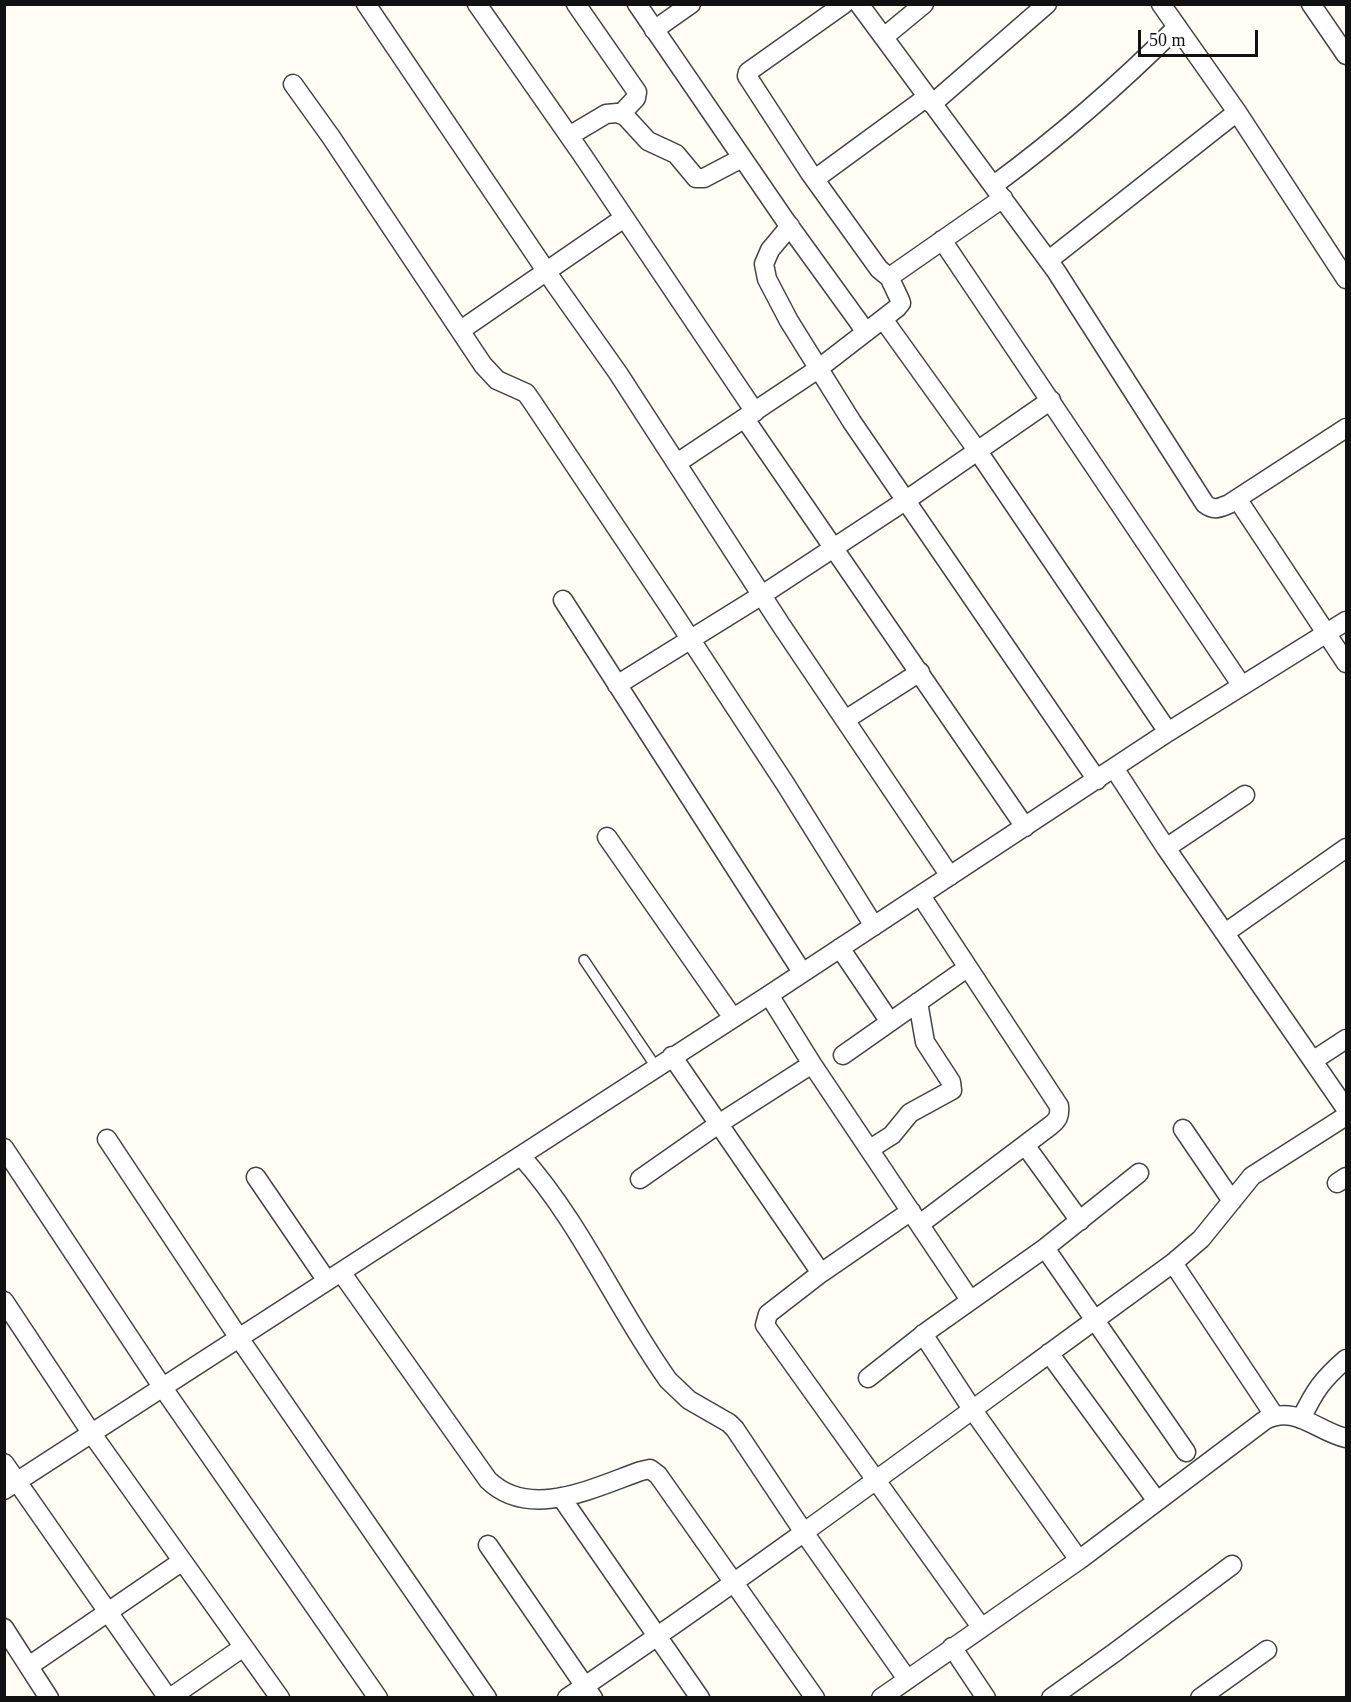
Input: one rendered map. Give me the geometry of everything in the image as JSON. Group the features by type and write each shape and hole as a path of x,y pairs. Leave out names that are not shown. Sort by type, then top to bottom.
{"street":[{"path":"366,4 546,271 618,373 762,595 950,876"},
{"path":"477,4 624,218 833,547 1025,826"},
{"path":"576,4 636,89 636,98 621,114"},
{"path":"637,4 742,158 866,332"},
{"path":"654,30 691,4"},
{"path":"677,463 818,369 897,308 900,303 890,278 879,269 814,179 747,75 753,68 844,4"},
{"path":"859,4 1048,260 1170,447 1204,504 1211,509 1218,509 1238,500 1347,428"},
{"path":"884,36 924,4"},
{"path":"814,179 930,100 1047,4"},
{"path":"1161,4 1237,112 1347,279"},
{"path":"1311,4 1347,55"},
{"path":"890,278 942,240 999,191 1044,147 1142,62 1177,27"},
{"path":"293,84 331,136 491,375 526,393 691,640 874,926"},
{"path":"569,136 611,112 621,114 648,141 676,154 696,178 704,178 742,158"},
{"path":"1048,260 1237,112"},
{"path":"461,330 624,218"},
{"path":"790,226 770,250 764,264 765,271 789,321 905,501 1097,780"},
{"path":"942,240 1242,686"},
{"path":"883,319 977,450 1168,732"},
{"path":"617,685 762,595 905,501 1051,400"},
{"path":"1238,500 1347,663"},
{"path":"563,600 802,972"},
{"path":"10,1486 769,995 1168,732 1347,621"},
{"path":"846,720 920,672"},
{"path":"1114,768 1166,848 1347,1109"},
{"path":"1166,848 1245,795"},
{"path":"607,837 733,1018"},
{"path":"1225,933 1345,852"},
{"path":"921,896 1059,1106 1060,1113 1057,1120 1025,1145 915,1218 821,1273 768,1314 765,1325 981,1627"},
{"path":"840,948 890,1022"},
{"path":"843,1055 967,968"},
{"path":"769,995 812,1064 970,1300"},
{"path":"870,1149 892,1135 910,1113 952,1090 951,1082 925,1042 918,1002"},
{"path":"1314,1060 1347,1039"},
{"path":"672,1056 821,1273"},
{"path":"640,1179 720,1123 812,1064"},
{"path":"567,1698 589,1692 658,1636 1173,1263 1201,1239 1258,1171 1347,1116"},
{"path":"1183,1129 1232,1201"},
{"path":"107,1139 239,1338 487,1698"},
{"path":"1025,1145 1080,1221"},
{"path":"4,1148 163,1388 378,1698"},
{"path":"520,1155 566,1215 668,1380 689,1400 729,1423 907,1679"},
{"path":"868,1378 970,1300 1045,1248 1139,1173"},
{"path":"256,1177 497,1489 532,1499 570,1496 641,1471 650,1469 654,1471 815,1698"},
{"path":"1045,1248 1186,1452"},
{"path":"1173,1263 1274,1415"},
{"path":"4,1301 92,1434 279,1698"},
{"path":"923,1335 972,1409 1079,1560"},
{"path":"1049,1353 1157,1501"},
{"path":"1301,1419 1314,1391 1323,1379 1347,1359"},
{"path":"881,1698 1079,1560 1274,1415 1287,1414 1301,1419 1345,1442"},
{"path":"4,1463 10,1486 108,1612 169,1698 243,1648"},
{"path":"561,1497 700,1698"},
{"path":"488,1545 589,1692"},
{"path":"28,1666 181,1562"},
{"path":"1051,1698 1232,1565"},
{"path":"4,1628 49,1698"},
{"path":"952,1647 986,1698"},
{"path":"1200,1698 1267,1650"}],"lane":[{"path":"584,960 656,1066"}]}
